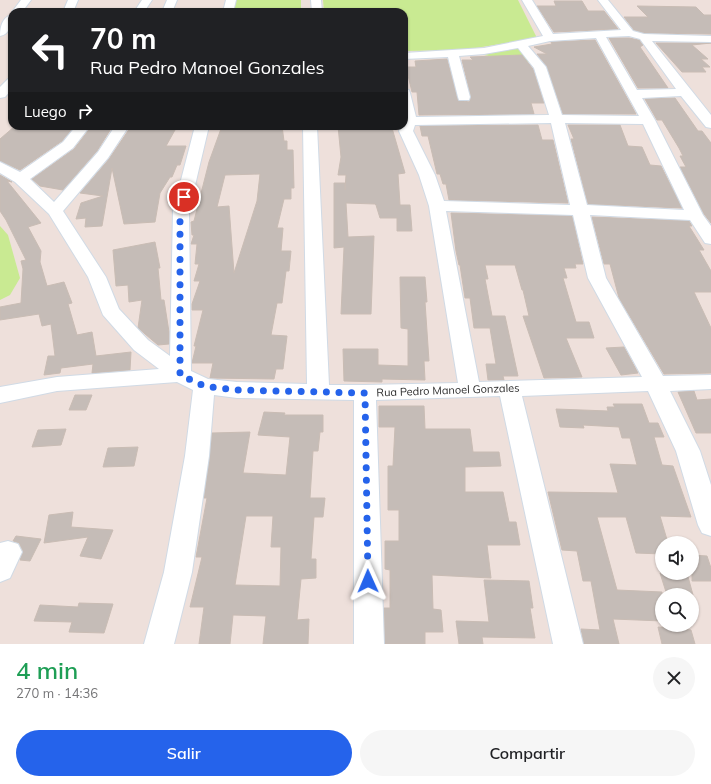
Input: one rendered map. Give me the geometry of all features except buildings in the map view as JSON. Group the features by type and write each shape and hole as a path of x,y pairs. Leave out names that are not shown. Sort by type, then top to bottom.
{"street":[{"path":"19,8 26,0"},
{"path":"527,0 550,38"},
{"path":"603,0 629,33"},
{"path":"0,33 8,23"},
{"path":"408,56 484,51 522,45 550,38 599,34 629,33 644,37 711,39"},
{"path":"599,34 648,120 695,216 711,239"},
{"path":"644,37 684,92 711,124"},
{"path":"522,45 540,67 557,119 597,278 645,361 688,451 711,524"},
{"path":"453,54 464,97"},
{"path":"0,94 8,86"},
{"path":"634,94 684,92"},
{"path":"408,112 410,122 408,126"},
{"path":"410,122 557,119 648,120"},
{"path":"20,179 68,145 80,130"},
{"path":"55,212 103,155 119,130"},
{"path":"0,395 57,384 180,375 180,211 201,130"},
{"path":"310,130 318,392"},
{"path":"406,130 427,175 437,206 470,390"},
{"name":"Rua Pedro Manoel Gonzales","path":"0,167 20,179 55,212 97,278 110,311 141,345 180,375 204,386 236,390 365,393 711,382"},
{"path":"437,206 580,210 695,216"},
{"path":"158,644 178,572 197,456 204,386"},
{"path":"509,389 568,644"},
{"path":"365,393 369,644"}],"green space":[{"path":"233,0 301,0 301,8 231,8"},
{"path":"323,0 518,0 537,38 463,50 408,51 408,8 324,8"},
{"path":"514,48 519,49 533,63 521,61 515,55 506,55 509,60 484,55"},
{"path":"0,226 8,235 20,278 10,295 0,300"}],"route":[{"path":"184,197 180,211 180,375 204,386 236,390 365,393 368,581"}]}
